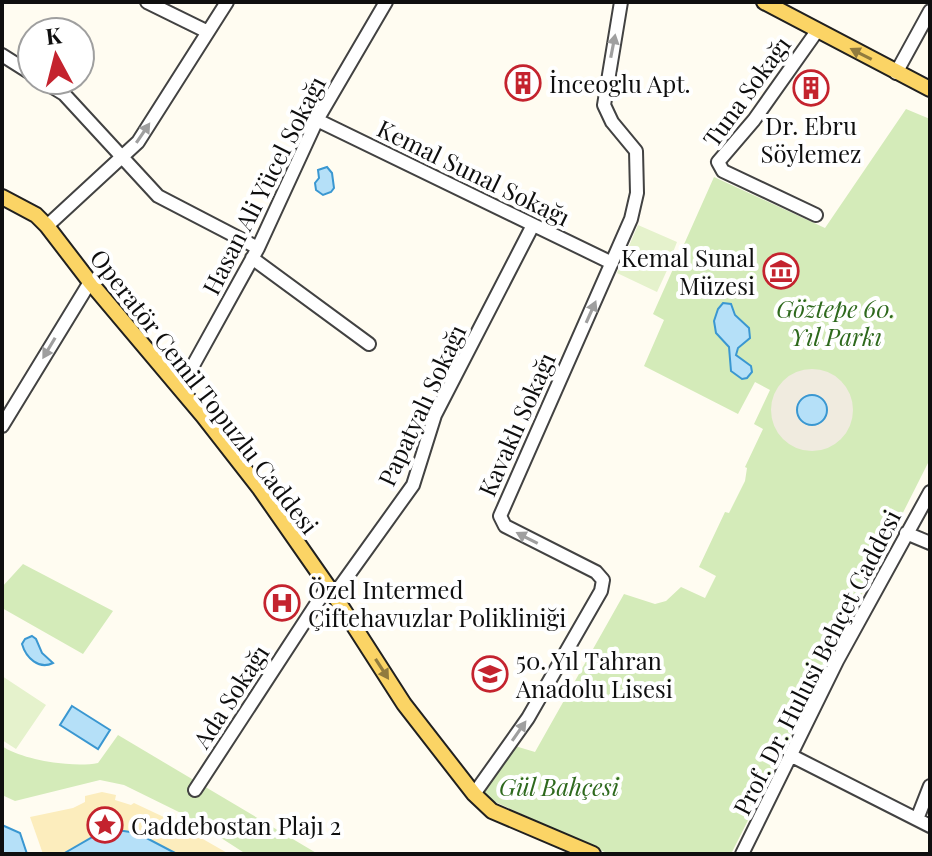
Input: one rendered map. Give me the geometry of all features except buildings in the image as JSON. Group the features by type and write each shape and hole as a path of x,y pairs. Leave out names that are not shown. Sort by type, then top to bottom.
{"main road":[{"path":"764,2 930,89"},
{"name":"Operatör Cemil Topuzlu Caddesi","path":"2,197 36,215 47,226 260,489 331,590 404,704 474,794 492,811 593,854"}],"street":[{"path":"147,2 208,32"},
{"path":"47,226 138,142 227,2"},
{"name":"Hasan Ali Yücel Sokağı","path":"180,389 255,253 317,120 386,2"},
{"name":"Kavaklı Sokağı","path":"474,794 528,718 601,591 603,580 596,572 505,526 500,516 631,219 637,193 636,151 612,122 604,105 621,2"},
{"path":"896,73 930,11"},
{"name":"Tuna Sokağı","path":"816,215 723,171 718,162 754,120 817,31"},
{"path":"66,96 158,196 255,253 369,344"},
{"name":"Kemal Sunal Sokağı","path":"317,120 612,263"},
{"name":"Papatyalı Sokağı","path":"331,590 413,485 435,415 533,225"},
{"path":"2,426 90,282"},
{"name":"Prof. Dr. Hulusi Behçet Caddesi","path":"742,854 790,755 930,492"},
{"path":"906,533 930,543"},
{"name":"Ada Sokağı","path":"195,790 331,590"},
{"path":"790,755 930,826"},
{"path":"917,819 930,786"}],"green space":[{"name":"Göztepe 60. Yıl Parkı","path":"906,109 930,119 930,459 731,854 609,854 491,800 483,791 515,746 535,752 624,594 655,604 666,601 681,587 705,598 716,576 699,567 725,512 729,513 745,481 745,467 763,429 754,424 770,390 755,382 738,414 644,366 664,320 653,314 714,177 825,228"},
{"path":"638,225 677,242 668,265 629,246"},
{"path":"629,247 669,266 657,292 617,273"},
{"path":"23,564 113,611 83,654 2,608 2,587"},
{"path":"2,676 46,705 16,749 2,740"},
{"path":"118,735 318,854 246,854 187,816 124,785 100,780 15,801 2,795 2,746 35,759 62,764 88,764 98,763"}],"sand":[{"name":"Caddebostan Plajı 2","path":"102,792 116,795 115,800 131,805 134,803 168,819 229,854 177,854 137,833 71,848 63,854 43,854 30,817 73,808 85,802 85,796"}],"shaded area":[{"path":"812,369 828,372 841,381 850,394 853,410 850,426 841,439 828,448 812,451 796,448 783,439 774,426 771,410 774,394 783,381 796,372"}],"water":[{"path":"327,167 332,173 334,188 323,195 316,190 315,183 319,178 318,170"},
{"path":"723,303 731,304 735,315 749,328 750,338 738,348 736,355 751,366 752,372 747,378 742,379 731,371 729,347 716,333 714,321"},
{"path":"812,395 823,399 827,410 823,421 812,425 801,421 797,410 801,399"},
{"path":"32,636 42,653 53,663 38,664 27,654 22,644"},
{"path":"72,706 110,730 98,749 60,725"},
{"path":"2,825 20,833 27,854 2,854"},
{"path":"117,830 137,833 177,854 63,854 96,835"}],"place":[{"name":"İnceoglu Apt.","path":"523,83"},
{"name":"Dr. Ebru Söylemez","path":"811,88"},
{"name":"Kemal Sunal Müzesi","path":"781,271"},
{"name":"Özel Intermed Çiftehavuzlar Polikliniği","path":"282,603"},
{"name":"50. Yıl Tahran Anadolu Lisesi","path":"490,674"},
{"name":"Caddebostan Plajı 2","path":"105,825"}],"park label":[{"name":"Gül Bahçesi","path":"559,786"}]}
